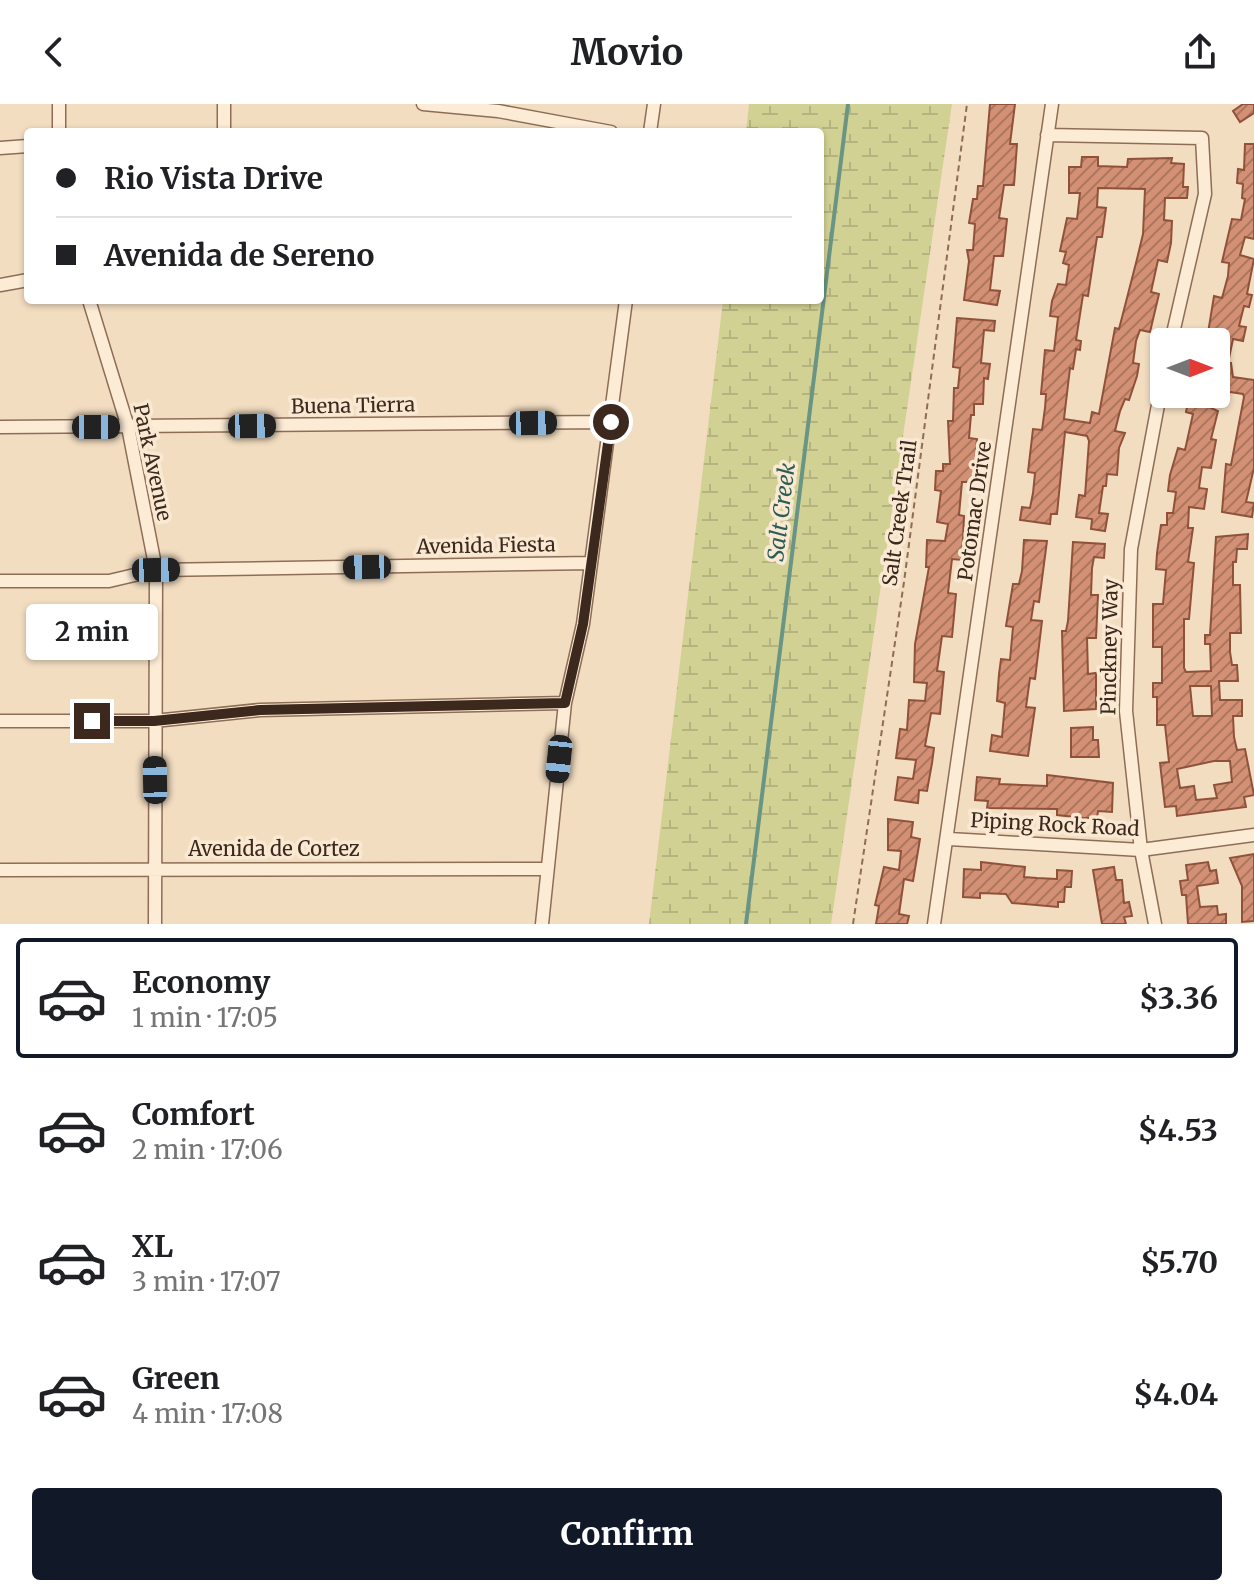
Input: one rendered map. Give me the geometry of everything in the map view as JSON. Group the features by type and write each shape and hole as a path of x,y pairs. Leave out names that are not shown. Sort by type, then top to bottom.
{"street":[{"path":"59,104 59,128"},
{"path":"224,104 224,128"},
{"path":"423,104 498,111 589,128"},
{"path":"651,128 654,104"},
{"name":"Potomac Drive","path":"934,924 949,839 1052,104"},
{"path":"1047,135 1202,138 1205,194 1174,328"},
{"path":"0,148 24,146"},
{"path":"0,285 24,281"},
{"name":"Park Avenue","path":"90,304 128,427 156,570 155,924"},
{"path":"542,924 565,703 583,624 626,304"},
{"name":"Pinckney Way","path":"1155,924 1141,850 1126,711 1131,549 1157,408"},
{"name":"Buena Tierra","path":"0,427 611,422"},
{"name":"Avenida Fiesta","path":"0,581 109,581 156,570 591,563"},
{"path":"0,721 154,721 260,710 565,703"},
{"name":"Piping Rock Road","path":"949,839 1141,850 1254,835"},
{"name":"Avenida de Cortez","path":"0,870 547,869"}],"path":[{"name":"Salt Creek Trail","path":"853,924 904,582 967,104"}],"green space":[{"path":"749,104 952,104 831,924 649,924 723,304 824,304 824,128 746,128"}],"building":[{"path":"990,104 1015,104 1010,144 1017,144 1014,185 1004,185 999,218 1007,219 1003,256 994,256 990,290 1000,291 997,305 964,300 969,261 967,250 973,250 975,224 969,223 973,199 977,199 978,186 983,186"},
{"path":"1243,104 1254,104 1254,113 1240,122 1233,111"},
{"path":"1245,144 1254,144 1254,239 1245,237 1240,255 1254,259 1247,294 1252,295 1249,307 1244,306 1239,326 1246,327 1243,341 1233,339 1230,353 1230,328 1209,328 1214,296 1222,298 1228,276 1229,263 1222,262 1232,219 1241,220 1245,199 1242,198 1243,184 1237,183 1238,169 1244,170"},
{"path":"1082,157 1098,157 1098,166 1127,167 1128,159 1172,158 1171,163 1184,164 1183,187 1188,187 1187,198 1165,198 1164,220 1172,221 1171,243 1167,262 1158,260 1151,292 1159,294 1150,332 1140,330 1136,341 1133,363 1139,364 1137,376 1129,400 1125,399 1120,411 1115,431 1125,433 1119,448 1117,475 1107,474 1106,486 1103,486 1099,513 1108,514 1105,531 1091,529 1092,519 1076,517 1079,495 1085,496 1089,441 1087,436 1065,432 1057,514 1051,514 1050,524 1020,520 1022,507 1030,508 1033,493 1035,473 1028,472 1033,429 1042,430 1046,394 1041,394 1045,350 1054,351 1058,317 1050,316 1052,301 1058,284 1066,285 1069,265 1063,263 1066,252 1060,251 1067,218 1077,219 1080,193 1069,193 1069,167 1081,167","holes":["1098,188 1145,189 1143,234 1119,329 1115,328 1099,414 1092,412 1090,423 1064,419 1070,368 1073,369 1076,349 1080,350 1081,341 1076,340 1083,295 1088,296 1097,237 1102,237 1106,208 1097,207"]},
{"path":"957,318 995,321 994,331 984,330 981,363 990,364 988,379 984,378 983,404 974,404 974,415 971,415 969,438 977,439 973,482 962,482 959,515 964,516 962,560 952,559 948,593 956,594 952,637 942,636 937,671 944,672 940,714 931,713 925,746 934,748 932,763 927,791 919,790 918,803 895,800 898,777 913,779 916,760 896,758 900,729 907,730 909,700 925,701 927,683 914,682 915,644 929,567 926,567 927,540 945,541 948,524 937,522 941,491 935,490 936,471 943,471 943,464 950,464 948,421 953,421 954,388 958,388 960,368 953,367"},
{"path":"1230,363 1233,377 1254,380 1254,468 1246,502 1254,503 1252,517 1222,512 1226,464 1231,465 1243,394 1230,392"},
{"path":"1187,408 1218,411 1211,439 1216,440 1211,468 1202,467 1199,488 1207,489 1204,509 1189,507 1188,528 1193,528 1188,562 1194,563 1189,619 1184,619 1184,668 1186,672 1211,671 1210,644 1205,644 1205,635 1210,635 1216,537 1248,534 1247,549 1237,549 1236,562 1233,562 1233,585 1240,585 1241,633 1230,633 1230,652 1232,665 1237,665 1238,681 1219,681 1220,700 1242,700 1242,716 1233,716 1234,737 1237,750 1245,749 1254,795 1244,797 1246,807 1177,816 1176,806 1165,807 1160,763 1169,762 1165,725 1157,725 1157,697 1153,697 1153,683 1162,683 1162,647 1153,647 1153,604 1163,604 1166,570 1156,569 1161,525 1167,525 1167,513 1173,513 1176,492 1168,491 1170,475 1178,448 1185,450 1193,414 1186,412","holes":["1190,686 1211,686 1212,716 1193,716","1230,761 1232,782 1214,785 1217,798 1196,800 1194,786 1180,788 1177,769"]},
{"path":"1024,540 1047,541 1039,602 1034,601 1031,620 1042,621 1035,679 1030,678 1026,707 1035,708 1028,756 990,751 992,735 1002,737 1005,703 997,701 999,674 1001,659 1010,660 1013,627 1006,626 1013,584 1019,584 1022,571"},
{"path":"1073,542 1105,544 1104,558 1094,557 1092,568 1091,595 1098,595 1096,638 1087,638 1088,674 1096,673 1096,709 1064,711 1062,631 1066,631 1068,621"},
{"path":"1093,727 1093,740 1098,740 1099,757 1071,757 1071,728"},
{"path":"1047,775 1113,783 1112,812 1098,811 1097,818 1084,818 1057,815 1057,809 987,808 988,801 975,800 977,777 1000,779 999,784 1047,786"},
{"path":"888,819 913,822 911,837 920,839 913,881 904,879 899,914 909,916 907,924 876,924 879,906 875,905 884,867 899,870 901,851 888,850"},
{"path":"1254,854 1254,921 1242,922 1242,886 1230,858"},
{"path":"981,862 1025,867 1024,877 1057,879 1057,870 1072,871 1071,887 1065,887 1064,902 1058,902 1058,907 1012,903 1006,894 980,893 980,898 963,897 964,869 981,870"},
{"path":"1208,862 1210,871 1216,870 1218,883 1197,886 1200,907 1217,906 1218,915 1226,914 1226,924 1188,924 1186,895 1182,895 1180,881 1188,880 1186,865"},
{"path":"1114,867 1116,880 1122,880 1124,903 1129,902 1132,916 1124,917 1126,924 1102,924 1093,870"}],"waterway":[{"name":"Salt Creek","path":"824,297 848,104"},
{"name":"Salt Creek","path":"746,924 823,304"}],"route":[{"path":"92,721 154,721 260,710 565,703 583,624 611,422"}]}
